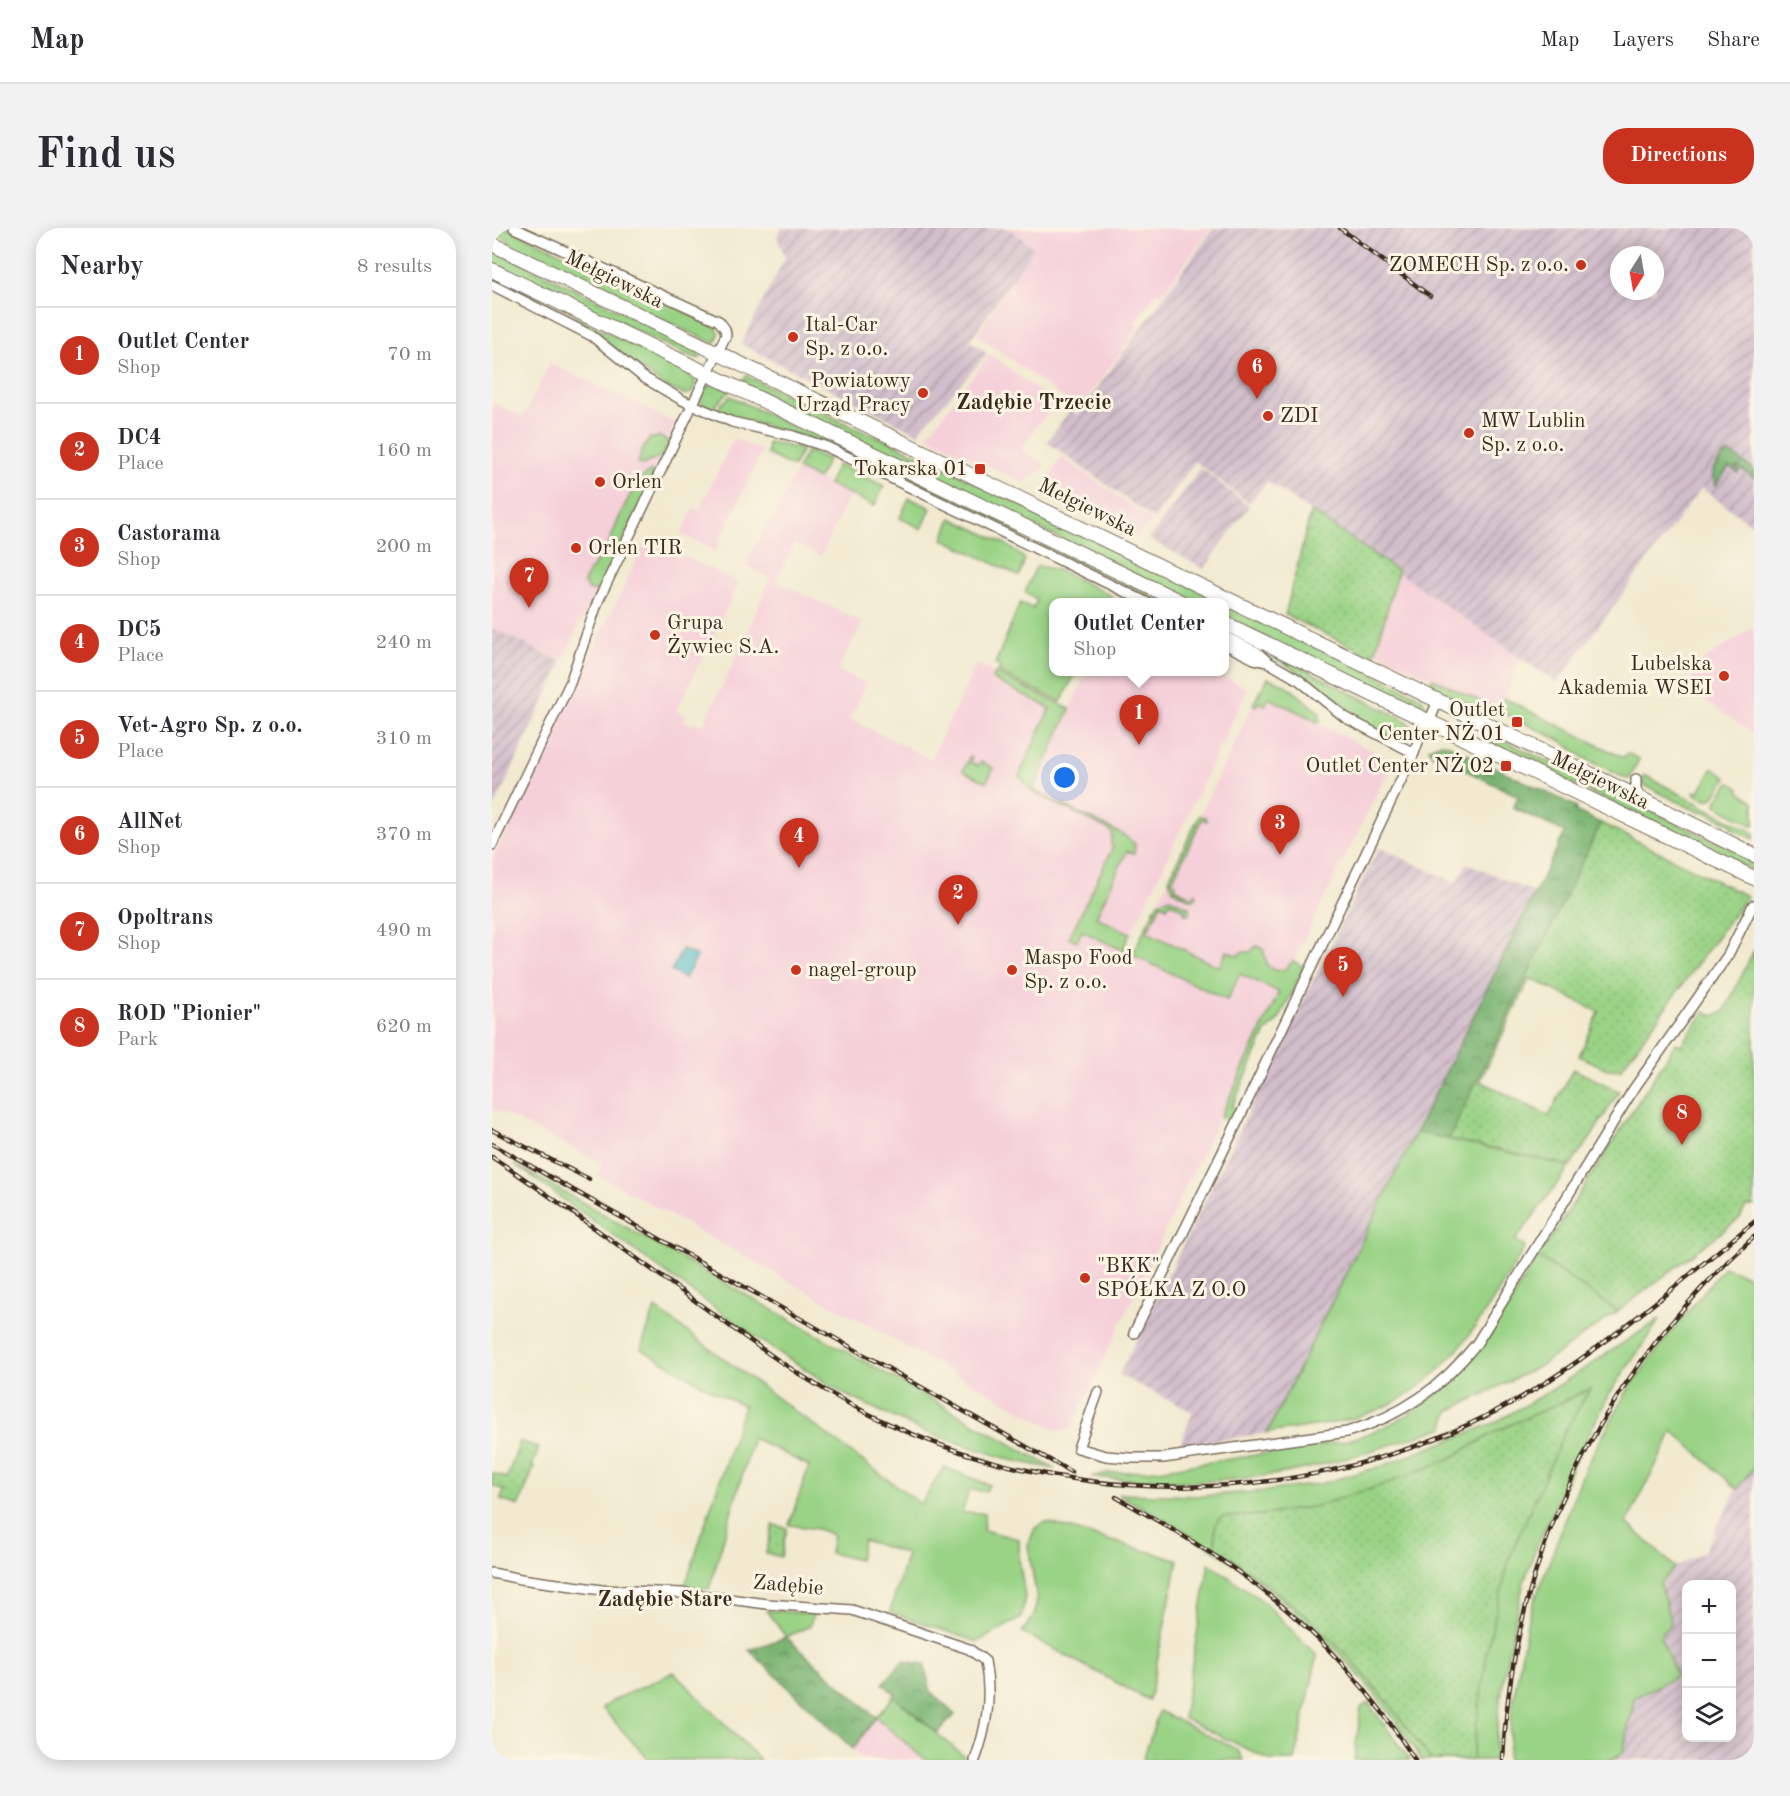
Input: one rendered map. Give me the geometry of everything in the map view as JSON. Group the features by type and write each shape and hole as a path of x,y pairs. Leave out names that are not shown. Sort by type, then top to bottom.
{"main road":[{"name":"Mełgiewska","path":"492,244 1225,598"},
{"name":"Mełgiewska","path":"492,270 1171,598"},
{"name":"Mełgiewska","path":"1229,600 1754,855"},
{"name":"Mełgiewska","path":"1229,626 1432,728 1480,746 1754,878"},
{"path":"1480,746 1476,737 1478,732 1482,728 1494,728"}],"street":[{"name":"Mełgiewska","path":"492,845 570,683 598,601 726,335 725,328 719,321 514,228"},
{"path":"492,285 577,327 598,340 654,385 692,405 741,425 793,436 827,447 1143,598"},
{"path":"1120,588 1137,598"},
{"path":"1229,638 1257,652 1269,663 1299,680 1346,718 1414,753"},
{"path":"1229,646 1254,659 1269,663"},
{"path":"1134,1332 1414,753 1423,728 1432,728 1438,701"},
{"path":"1098,1392 1078,1448 1106,1455 1146,1459 1347,1432 1373,1424 1398,1412 1440,1384 1478,1343 1633,1090 1728,955 1753,905"},
{"name":"Zadębie","path":"492,1573 593,1589 682,1593 767,1604 852,1610 969,1649 985,1661 988,1678 987,1724 975,1760"}],"shaded area":[{"path":"781,228 1008,228 1034,248 970,340 987,354 917,433 741,344 785,258 777,236"},
{"path":"1008,228 1211,228 1163,293 1156,293 1135,323 1139,327 1079,409 977,335 1034,248"},
{"path":"1214,228 1754,228 1754,526 1701,488 1557,683 1267,481 1249,503 1195,461 1154,519 1047,442 1070,410 1078,415"},
{"path":"990,354 1054,403 1021,448 1045,466 1024,483 927,436"},
{"path":"550,363 676,423 562,662 492,628 492,402 523,417"},
{"path":"734,438 762,451 715,551 681,534 694,508 699,510"},
{"path":"1061,456 1152,521 1136,536 1053,495 1049,479"},
{"path":"1201,468 1249,506 1204,569 1149,539"},
{"path":"797,469 850,494 821,556 794,543 776,581 863,622 838,670 867,684 850,719 931,759 976,664 1070,709 1085,676 1222,676 1248,688 1130,936 1089,917 1082,930 1227,1000 1240,974 1279,992 1071,1428 1058,1431 598,1175 603,1163 492,1108 492,859 646,541 680,558 682,555 739,583 676,711 686,716 684,721 693,725 695,723 703,725 742,645 770,578 745,565 768,521 773,519"},
{"path":"1398,571 1521,658 1498,710 1375,651"},
{"name":"Lubelska Akademia WSEI","path":"1754,627 1754,734 1688,689 1700,663"},
{"path":"492,628 562,662 492,812"},
{"path":"1259,692 1393,762 1280,987 1227,962 1221,972 1142,935"},
{"path":"1379,847 1456,883 1467,863 1535,893 1267,1433 1179,1446 1193,1412 1119,1375"},
{"path":"1754,1467 1754,1760 1611,1760 1623,1753 1634,1698 1660,1635 1660,1586 1675,1567 1704,1552 1737,1489"},
{"path":"876,1717 925,1760 864,1760 853,1749"}],"green space":[{"path":"492,228 507,228 685,309 684,312 717,328 719,333 716,342 713,343 537,262 508,243 509,240 492,231"},
{"path":"492,249 694,347 701,358 694,358 617,322 578,307 492,265"},
{"path":"492,275 688,373 695,380 694,391 686,395 664,386 586,327 492,280"},
{"path":"746,376 859,430 889,441 1216,598 1184,598 741,385"},
{"path":"713,384 730,390 711,410 701,403 701,397 704,391"},
{"path":"730,396 804,432 806,430 825,435 1163,598 1153,598 828,444 717,412"},
{"path":"658,436 669,444 661,457 642,465 638,464 642,451 650,438"},
{"path":"768,442 802,449 793,467 767,454"},
{"path":"807,451 828,459 818,479 797,469"},
{"path":"1730,453 1754,470 1754,478 1742,469 1736,472 1739,467 1734,470 1729,467 1715,486 1712,471 1724,455"},
{"path":"838,464 884,486 874,506 828,484"},
{"path":"653,471 653,479 602,584 596,591 588,590 584,583 590,569 592,570 602,549 608,548 633,490 646,474"},
{"path":"909,498 931,508 922,529 900,518"},
{"path":"1311,511 1398,571 1374,657 1285,615"},
{"path":"951,518 1004,543 1025,559 1019,576 943,539"},
{"path":"1039,566 1061,571 1112,596 1111,598 1049,598 1049,676 1074,676 1061,702 998,672 1000,667 995,664 1020,603 1033,608 1037,600 1025,592 1035,569"},
{"path":"1229,604 1421,697 1425,704 1424,707 1416,710 1229,620"},
{"path":"1229,631 1407,721 1411,726 1410,736 1401,741 1375,730 1300,673 1229,636"},
{"path":"995,673 1070,709 1033,790 1122,834 1135,844 1134,854 1127,851 1096,917 1130,933 1124,946 1134,951 1158,902 1170,898 1189,907 1190,914 1184,914 1185,910 1170,902 1167,907 1161,904 1147,932 1219,967 1227,951 1238,956 1241,952 1250,952 1256,946 1263,949 1267,965 1274,970 1286,969 1293,961 1304,967 1279,1019 1266,1032 1232,1107 1236,1110 1232,1118 1220,1118 1279,992 1240,974 1227,1000 1082,931 1077,941 1069,938 1113,847 1111,845 1112,833 1032,792 1019,776 1050,708 992,679"},
{"path":"1268,678 1276,680 1296,693 1320,713 1320,720 1317,723 1269,698 1265,705 1259,702 1256,706 1253,704"},
{"path":"1432,678 1498,710 1504,698 1624,758 1627,753 1639,759 1630,778 1627,779 1586,759 1561,741 1504,713 1490,715 1434,688 1430,683"},
{"path":"1488,733 1754,860 1753,870 1502,750 1488,740"},
{"path":"1441,743 1577,807 1575,811 1601,823 1449,1139 1416,1132 1565,832 1513,808 1518,796 1432,754 1429,748"},
{"path":"970,756 972,757 970,762 979,766 981,762 994,768 986,782 963,771"},
{"path":"1713,768 1727,778 1712,799 1704,799 1694,794 1694,791 1698,793"},
{"path":"1644,775 1754,833 1754,839 1731,828 1732,825 1646,786 1642,782"},
{"path":"1730,782 1754,802 1754,826 1716,805"},
{"path":"1199,816 1206,817 1207,821 1202,819 1172,881 1176,884 1175,888 1192,897 1196,893 1196,898 1192,900 1173,890 1169,879"},
{"path":"1601,823 1747,896 1620,1070 1607,1069 1579,1056 1599,1012 1530,978 1480,1081 1549,1116 1573,1069 1619,1091 1590,1139 1570,1166 1449,1139"},
{"path":"1754,950 1754,1206 1746,1206 1740,1218 1618,1311 1537,1256 1548,1243 1676,1043 1681,1045 1705,1011 1712,1016 1724,1012"},
{"path":"1416,1132 1570,1166 1515,1241 1525,1247 1495,1298 1461,1346 1441,1367 1395,1402 1367,1414 1330,1423 1267,1433"},
{"path":"514,1164 1055,1469 1011,1460 925,1432 844,1394 761,1341"},
{"path":"1537,1256 1618,1311 1540,1366 1449,1411 1443,1428 1322,1465 1272,1475 1228,1480 1188,1481 1091,1477 1108,1473 1158,1470 1341,1442 1377,1430 1409,1414 1436,1395 1460,1372 1500,1319"},
{"path":"1724,1267 1748,1276 1754,1284 1754,1467 1737,1489 1673,1431 1627,1523 1675,1567 1660,1583 1671,1624 1660,1636 1677,1676 1634,1698 1623,1753 1611,1760 1508,1760 1512,1708 1528,1618 1585,1468 1629,1388"},
{"path":"655,1308 921,1504 944,1467 989,1485 986,1491 969,1490 962,1513 985,1513 983,1530 1019,1539 1019,1559 1025,1597 1021,1618 977,1642 890,1612 907,1554 863,1540 859,1560 830,1553 833,1535 818,1529 789,1525 809,1466 753,1438 709,1589 685,1586 744,1406 641,1349"},
{"path":"1660,1319 1610,1393 1573,1465 1533,1556 1523,1585 1507,1659 1494,1760 1421,1760 1403,1732 1361,1677 1337,1651 1285,1603 1218,1553 1176,1526 1118,1494 1202,1496 1266,1491 1320,1484 1382,1466 1494,1423 1553,1389"},
{"path":"1590,1389 1565,1431 1510,1556 1488,1645 1472,1760 1431,1760 1387,1701 1350,1658 1307,1616 1215,1547 1215,1528 1218,1519 1317,1506 1385,1484 1449,1459 1495,1432"},
{"path":"520,1441 539,1448 519,1506 501,1500 504,1490 492,1486 492,1473 507,1478"},
{"path":"1046,1522 1178,1560 1149,1700 1022,1632 1034,1616 1037,1600 1028,1545 1035,1528"},
{"path":"773,1525 787,1528 781,1557 766,1553"},
{"path":"1209,1563 1264,1602 1317,1656 1295,1760 1270,1760 1183,1718"},
{"path":"766,1610 813,1614 810,1626 786,1637"},
{"path":"786,1637 876,1717 853,1749 749,1650"},
{"path":"903,1661 924,1664 931,1692 955,1715 937,1733 893,1696 895,1694 883,1684"},
{"path":"674,1672 760,1760 649,1760 602,1708"},
{"path":"894,1696 967,1760 925,1760 876,1717"},
{"path":"1368,1703 1410,1760 1354,1760 1361,1708"},
{"path":"1159,1711 1238,1750 1243,1760 1143,1760"}],"water":[{"path":"682,949 697,956 685,979 671,971"}],"railway":[{"path":"1340,228 1430,296"},
{"path":"492,1130 589,1179"},
{"path":"492,1144 1071,1472"},
{"path":"492,1157 767,1352 846,1402 925,1439 1008,1466 1093,1481 1180,1487 1266,1481 1351,1466 1434,1439 1513,1402 1576,1362 1637,1317 1754,1222"},
{"path":"1503,1760 1510,1684 1525,1611 1546,1540 1575,1473 1610,1408 1652,1347 1700,1290 1754,1237"},
{"path":"1116,1497 1223,1561 1288,1611 1357,1681 1415,1760"}],"place":[{"name":"ZOMECH Sp. z o.o.","path":"1581,265"},
{"name":"Ital-Car Sp. z o.o.","path":"793,337"},
{"name":"Powiatowy Urząd Pracy","path":"923,393"},
{"name":"AllNet","path":"1257,399"},
{"name":"ZDI","path":"1268,416"},
{"name":"MW Lublin Sp. z o.o.","path":"1469,433"},
{"name":"Tokarska 01","path":"980,469"},
{"name":"Orlen","path":"600,482"},
{"name":"Orlen TIR","path":"576,548"},
{"name":"Opoltrans","path":"529,608"},
{"name":"Grupa Żywiec S.A.","path":"655,635"},
{"name":"Lubelska Akademia WSEI","path":"1724,676"},
{"name":"Outlet Center NŻ 01","path":"1517,722"},
{"name":"Outlet Center","path":"1139,745"},
{"name":"Outlet Center NŻ 02","path":"1506,766"},
{"name":"Castorama","path":"1280,855"},
{"name":"DC5","path":"799,868"},
{"name":"DC4","path":"958,925"},
{"name":"nagel-group","path":"796,970"},
{"name":"Maspo Food Sp. z o.o.","path":"1012,970"},
{"name":"Vet-Agro Sp. z o.o.","path":"1343,997"},
{"name":"ROD \"Pionier\"","path":"1682,1145"},
{"name":"\"BKK\" SPÓŁKA Z O.O","path":"1085,1278"}],"district":[{"name":"Zadębie Trzecie","path":"1034,403"},
{"name":"Zadębie Stare","path":"665,1600"}]}
